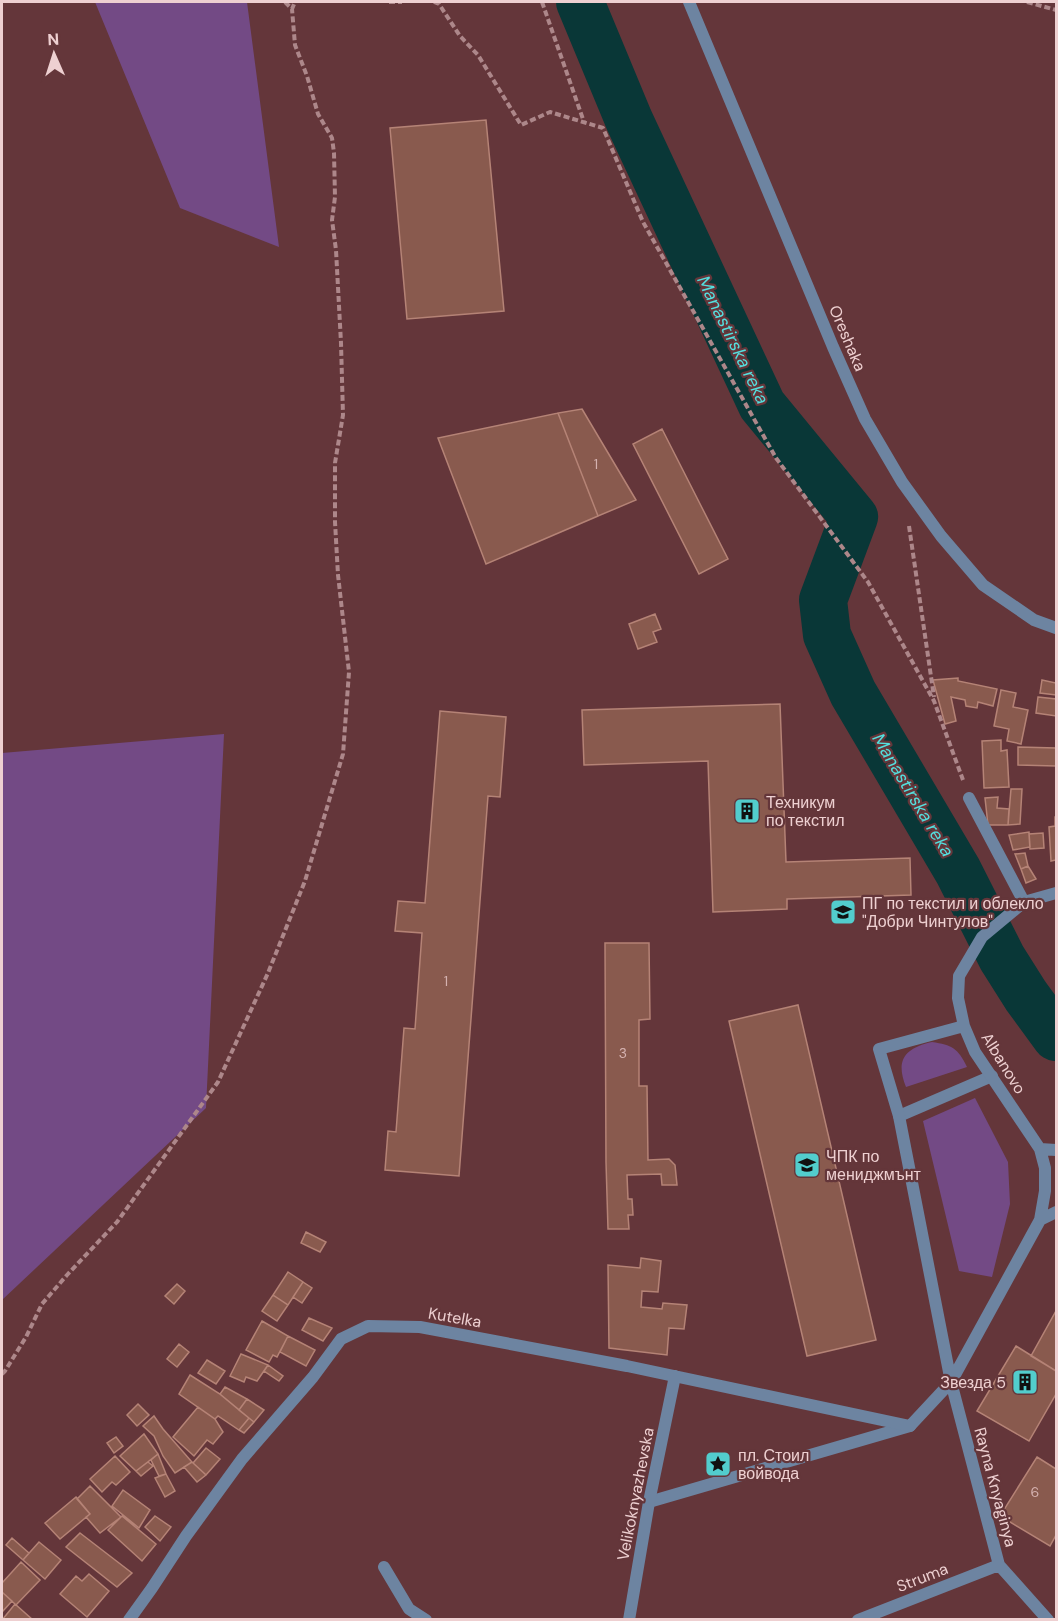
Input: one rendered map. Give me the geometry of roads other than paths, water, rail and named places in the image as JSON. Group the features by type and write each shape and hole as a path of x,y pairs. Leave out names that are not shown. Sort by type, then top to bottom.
{"street":[{"name":"Oreshaka","path":"689,2 829,337 871,428 903,482 941,536 983,585 1034,620 1056,628"},
{"path":"969,798 1024,902"},
{"name":"Albanovo","path":"910,1426 951,1382 1040,1220 1045,1191 1045,1168 1040,1149 975,1052 964,1026 958,998 959,976 982,937 1024,902 1056,893"},
{"name":"Rayna Knyaginya","path":"964,1026 879,1049 899,1116 951,1382 999,1565 1048,1620"},
{"path":"899,1116 992,1076"},
{"path":"1040,1149 1056,1150"},
{"path":"1040,1220 1056,1212"},
{"name":"Kutelka","path":"129,1620 242,1459 313,1377 340,1339 368,1326 420,1327 675,1376 910,1426"},
{"name":"Velikoknyazhevska","path":"629,1620 649,1502 675,1376"},
{"path":"649,1502 910,1426"},
{"name":"Struma","path":"858,1620 999,1565"},
{"path":"384,1567 410,1609 426,1620"}],"waterway":[{"name":"Manastirska reka","path":"580,2 629,120 762,405 854,517 823,600 827,635 853,693 958,871 1002,958 1056,1037"}],"place":[{"name":"Техникум по текстил","path":"747,811"},
{"name":"ПГ по текстил и облекло \"Добри Чинтулов\"","path":"843,912"},
{"name":"ЧПК по мениджмънт","path":"807,1165"},
{"name":"Звезда 5","path":"1025,1382"},
{"name":"пл. Стоил войвода","path":"718,1464"}]}
